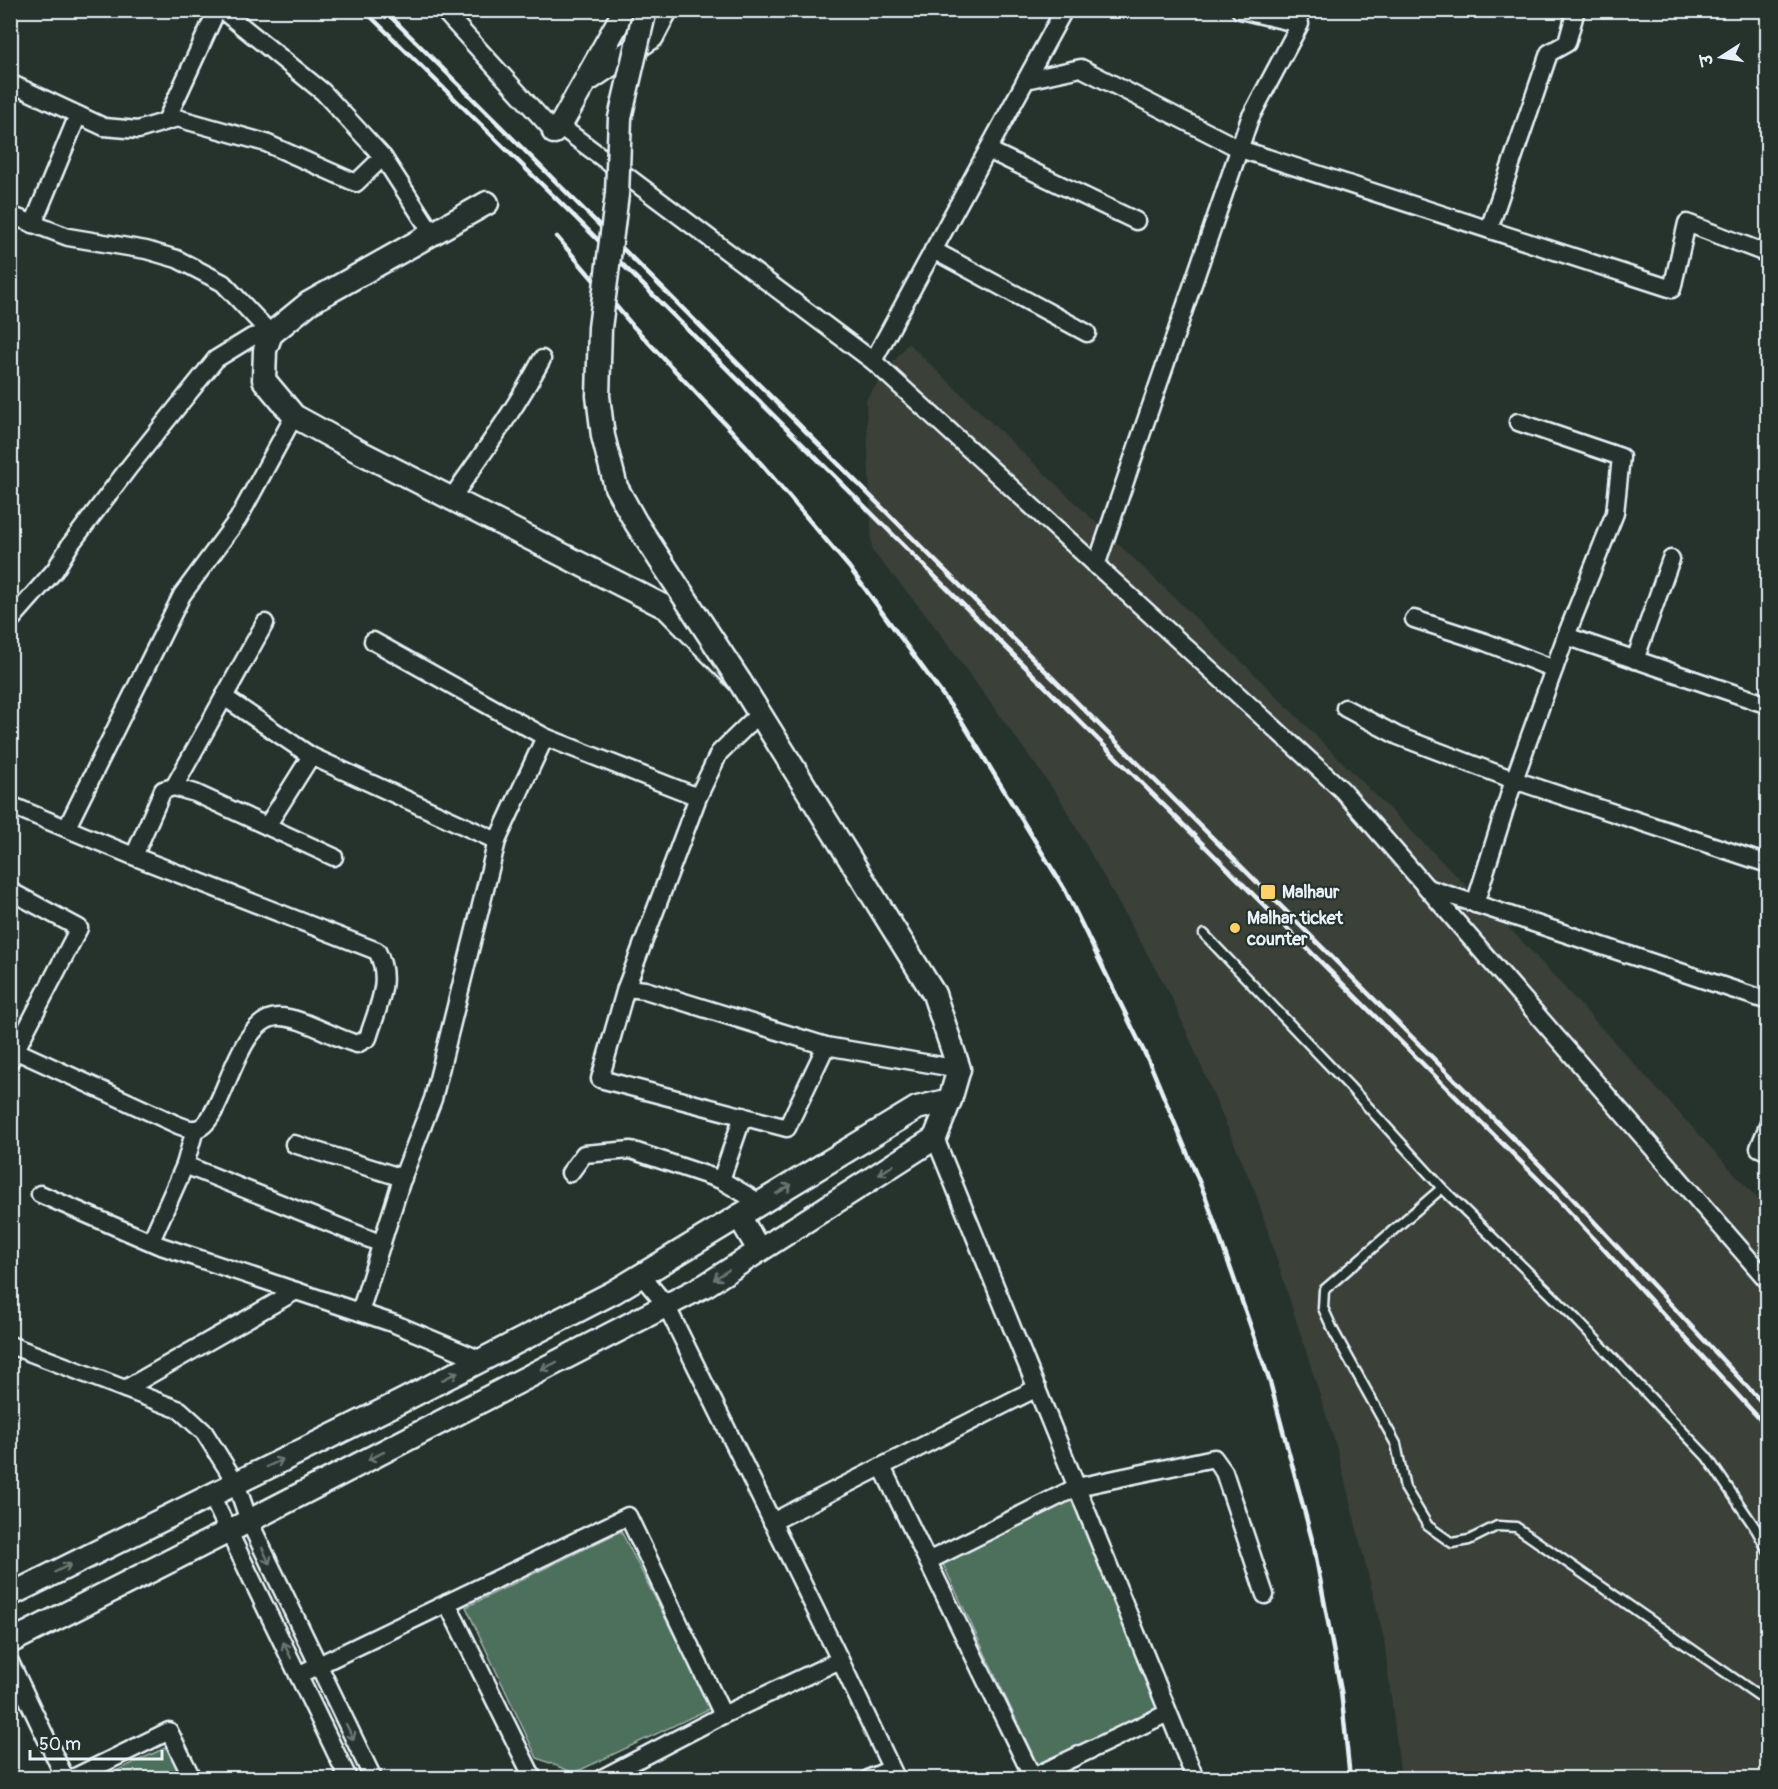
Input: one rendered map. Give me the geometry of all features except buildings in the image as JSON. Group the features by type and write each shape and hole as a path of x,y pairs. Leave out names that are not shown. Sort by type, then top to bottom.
{"street":[{"path":"166,121 217,10"},
{"path":"222,10 323,92 383,157 432,232"},
{"path":"443,10 557,129 873,362 1342,790 1767,1281"},
{"path":"557,129 625,10"},
{"path":"10,1642 706,1285 935,1138 950,1100 959,1069 934,994 760,713 636,523 616,487 603,436 598,396 600,328 617,194 620,118 645,10"},
{"path":"584,82 652,37 666,10"},
{"path":"873,362 1064,10"},
{"path":"1096,566 1250,118 1300,24 1240,10"},
{"path":"1489,229 1549,53 1567,43 1576,10"},
{"path":"1026,80 1082,68 1240,148 1672,289 1687,223 1767,254"},
{"path":"10,83 104,127 138,130 177,117 253,139 356,183 383,157"},
{"path":"33,224 78,115"},
{"path":"988,150 1136,221"},
{"path":"10,621 55,570 70,545 130,466 216,359 252,337 271,333 309,303 487,203"},
{"path":"10,215 68,237 146,250 177,259 224,283 271,333"},
{"path":"933,250 1087,333"},
{"path":"271,333 265,350 264,380 294,416 451,499 667,608 740,682"},
{"path":"451,499 505,418 522,397 542,359"},
{"path":"67,827 182,594 238,519 294,416"},
{"path":"1476,904 1514,780 1566,636 1615,513 1621,457 1518,422"},
{"path":"1635,660 1671,559"},
{"path":"1414,619 1554,669"},
{"path":"174,787 265,622"},
{"path":"1566,636 1767,705"},
{"path":"373,641 545,737 698,797"},
{"path":"224,697 311,756 497,841"},
{"path":"1345,708 1398,736 1514,780 1767,864"},
{"path":"760,713 719,753 698,797 626,988 600,1078 787,1128 826,1046"},
{"path":"360,1312 403,1178 433,1099 497,841 545,737"},
{"path":"267,826 311,756"},
{"path":"134,856 163,790 174,787 195,793 334,857"},
{"path":"10,805 377,951 383,963 386,982 368,1038 357,1044 302,1022 278,1017 263,1022 244,1044 212,1113 204,1125 195,1129 178,1125 12,1053 78,928 10,891"},
{"path":"1427,888 1767,1001"},
{"path":"626,988 645,990 826,1046 959,1069"},
{"path":"10,1595 614,1292 917,1108 950,1100"},
{"path":"917,1108 935,1138 1195,1779"},
{"path":"721,1180 743,1116"},
{"path":"1767,1126 1759,1148 1767,1152"},
{"path":"151,1241 184,1164 195,1129"},
{"path":"294,1144 403,1178"},
{"path":"570,1173 584,1154 631,1150 721,1180 760,1203"},
{"path":"184,1164 382,1244"},
{"path":"40,1194 151,1241 395,1324 481,1360"},
{"path":"738,1216 759,1250"},
{"path":"641,1275 666,1305 840,1660 893,1774 870,1779"},
{"path":"125,1389 296,1291"},
{"path":"10,1345 180,1410 204,1432 236,1483 249,1521 373,1779"},
{"path":"772,1522 1037,1388"},
{"path":"928,1561 1077,1487 1214,1458 1224,1472 1265,1595"},
{"path":"882,1467 1033,1778 1168,1713"},
{"path":"211,1495 348,1779"},
{"path":"298,1675 628,1516 723,1715"},
{"path":"447,1603 532,1779"},
{"path":"602,1779 723,1715 840,1660"},
{"path":"10,1662 65,1779"},
{"path":"73,1779 169,1731 192,1779"}],"lane":[{"path":"1204,934 1349,1086 1442,1188 1575,1318 1707,1457 1756,1528 1767,1551"},
{"path":"1442,1188 1324,1290 1323,1308 1396,1444 1406,1488 1428,1526 1452,1543 1469,1540 1497,1526 1516,1527 1767,1702"}],"shaded area":[{"path":"908,343 1243,663 1520,939 1767,1209 1767,1778 1401,1778 1384,1639 1337,1449 1256,1194 1172,998 1059,797 927,616 872,551 866,399"}],"green space":[{"path":"1072,1498 1158,1710 1037,1764 942,1562"},
{"path":"621,1531 711,1708 574,1773 537,1758 466,1607"},
{"path":"169,1746 184,1778 101,1778"}],"railway":[{"path":"364,10 576,218 1552,1193 1768,1428"},
{"path":"384,10 1562,1187 1768,1409"},
{"path":"557,237 633,326 746,446 849,567 961,720 1065,890 1151,1066 1206,1198 1270,1382 1314,1547 1341,1691 1350,1778"}],"place":[{"name":"Malhaur","path":"1268,892"},
{"name":"Malhar ticket counter","path":"1235,928"}]}
